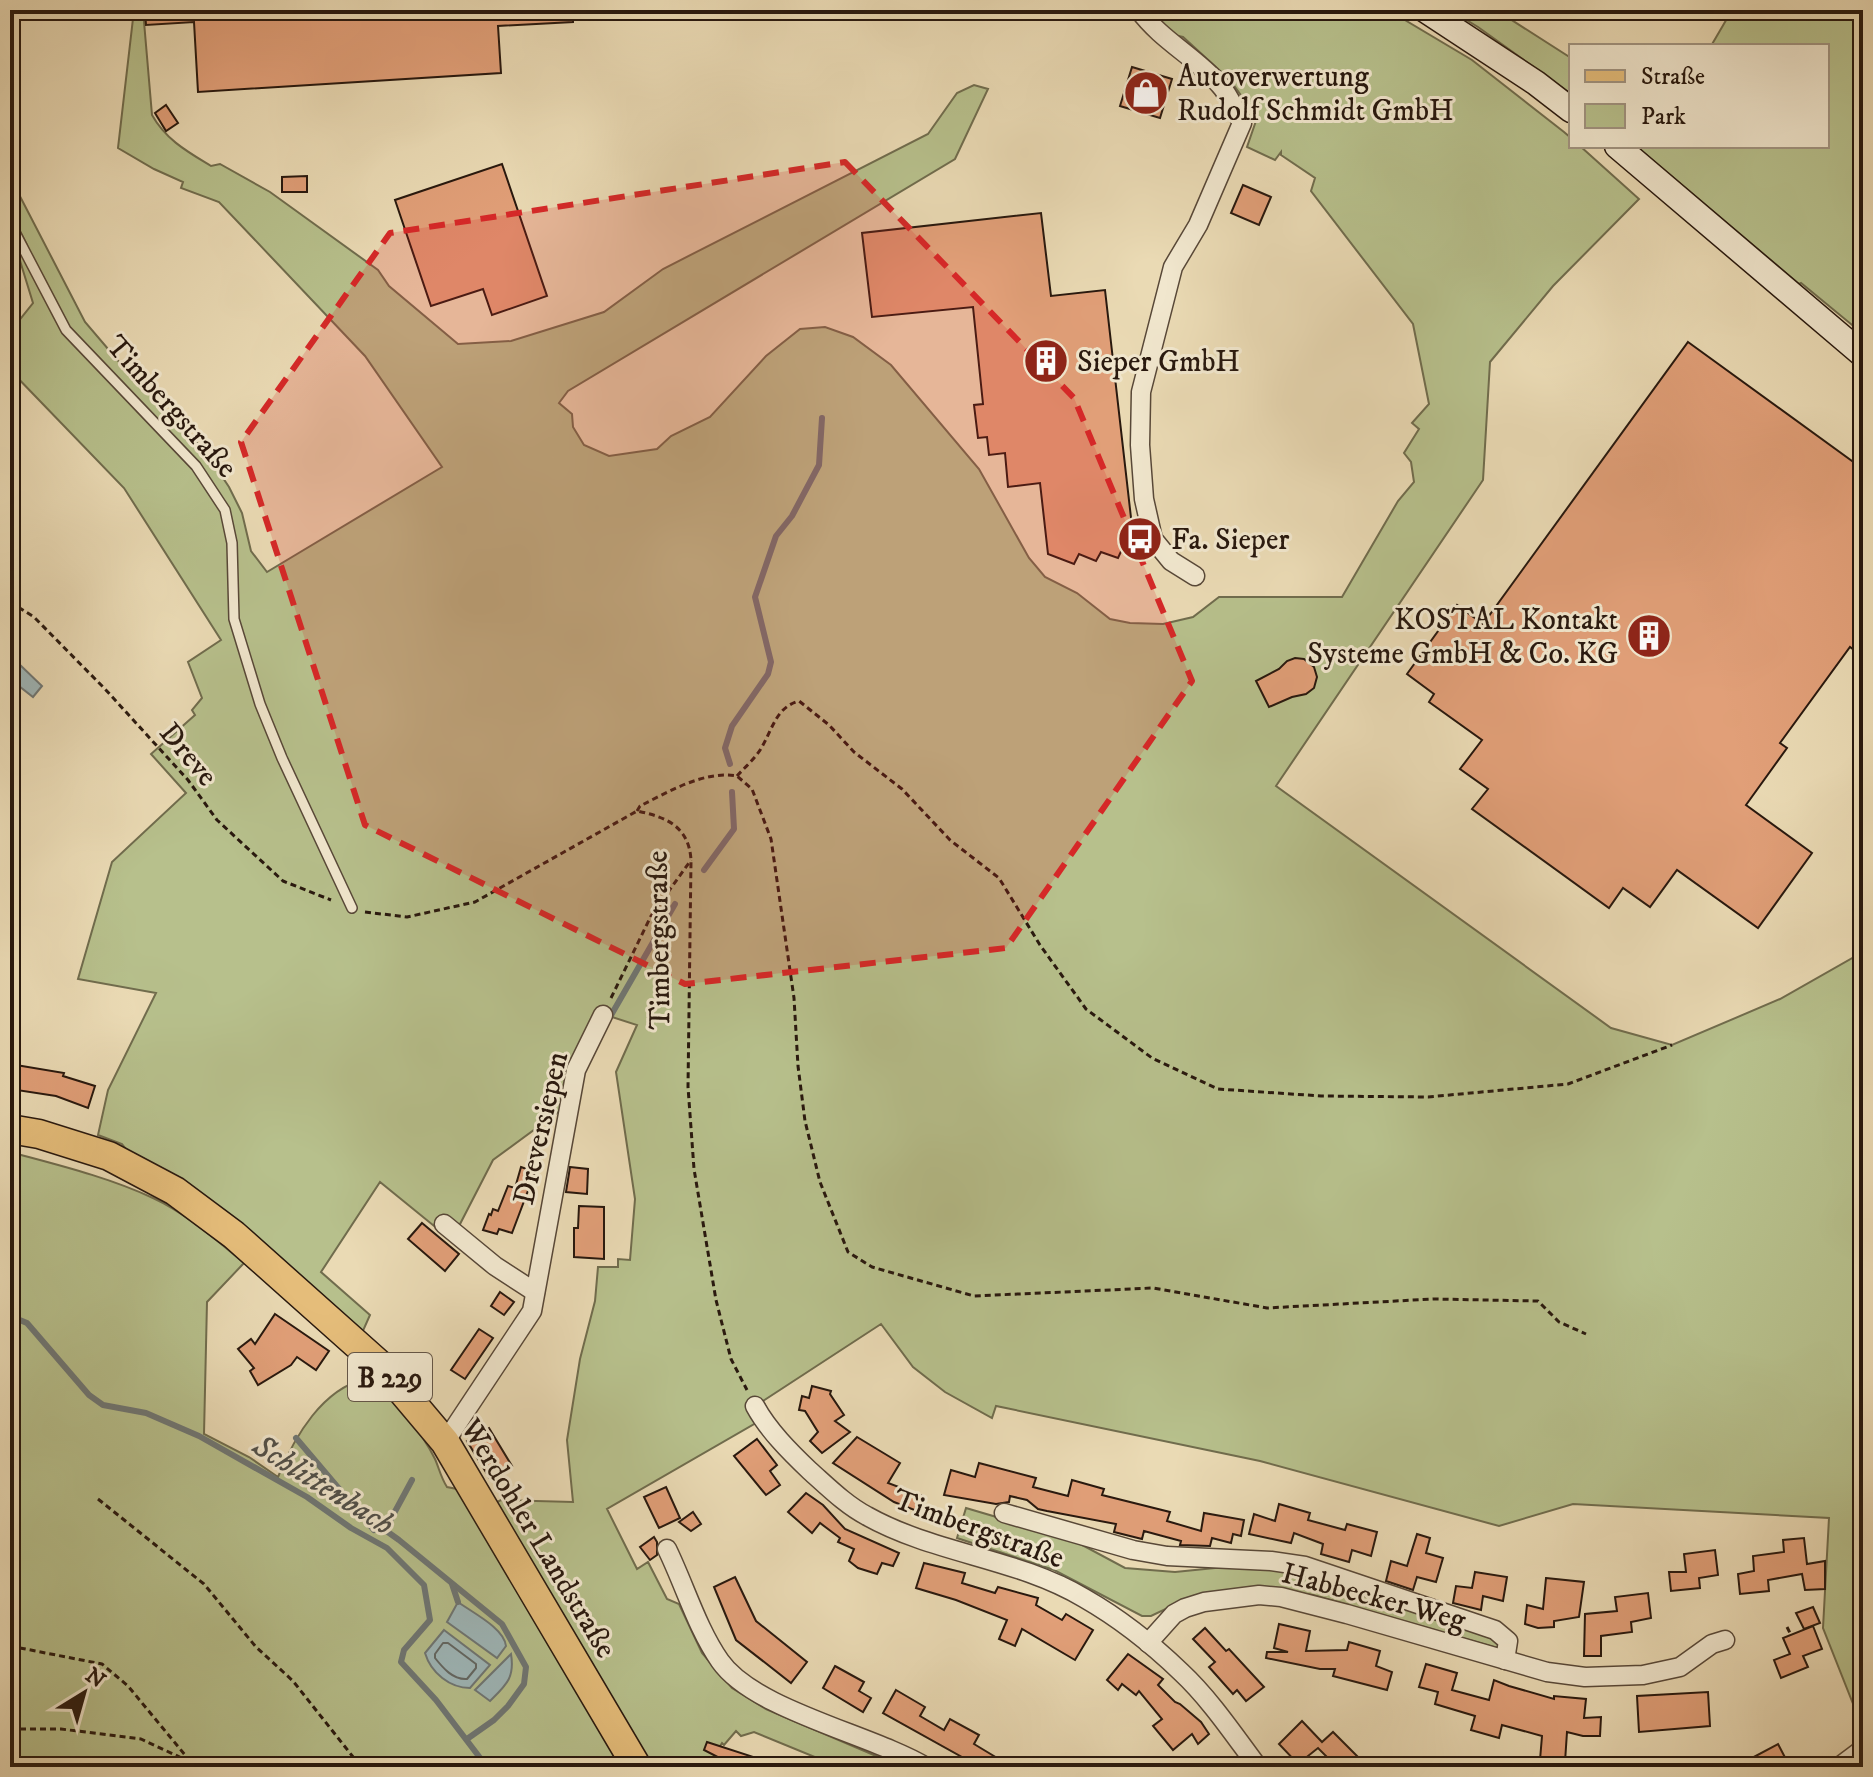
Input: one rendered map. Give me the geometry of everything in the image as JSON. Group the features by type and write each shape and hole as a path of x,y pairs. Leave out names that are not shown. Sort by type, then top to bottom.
{"main road":[{"path":"1425,10 1569,108"},
{"path":"1619,148 1863,355"},
{"name":"Werdohler Landstraße","path":"10,1129 96,1151 175,1191 234,1235 381,1366 445,1442 637,1767"}],"street":[{"path":"1139,10 1157,33 1221,86 1242,123 1198,225 1173,267 1141,392 1140,445 1144,499 1153,539 1171,561 1195,576"},
{"name":"Dreversiepen","path":"445,1442 532,1311 576,1070 603,1015"},
{"path":"444,1224 495,1266 535,1292"},
{"name":"Timbergstraße","path":"755,1406 762,1419 799,1461 834,1493 866,1516 903,1533 1047,1580 1084,1597 1184,1673 1258,1767"},
{"name":"Timbergstraße","path":"1004,1513 1133,1550 1167,1556"},
{"path":"667,1549 711,1645 729,1671 766,1697 926,1767"},
{"name":"Habbecker Weg","path":"1167,1556 1271,1561 1317,1570 1495,1630 1508,1641 1505,1660"},
{"name":"Habbecker Weg","path":"1148,1643 1174,1614 1185,1608 1204,1602 1259,1595 1281,1597 1334,1611 1547,1672 1585,1677 1643,1675 1680,1667 1712,1644 1725,1640"},
{"path":"1839,1767 1863,1749"}],"lane":[{"name":"Timbergstraße","path":"10,223 66,330 196,466 225,510 232,543 234,619 260,704 352,908"}],"path":[{"name":"Dreve","path":"10,602 34,617 105,689 188,780 217,820 283,881 352,908"},
{"path":"737,776 762,747 787,704 799,701 808,706 854,752 902,789 950,840 999,878 1040,945 1086,1009 1152,1058 1218,1089 1321,1096 1428,1097 1568,1084 1672,1045"},
{"path":"637,811 640,806 676,788 716,776 737,776 752,789 771,839 794,998 805,1121 820,1182 848,1252 872,1267 974,1296 1153,1288 1267,1308 1433,1299 1538,1301 1559,1322 1586,1334"},
{"name":"Timbergstraße","path":"352,908 407,917 475,902 637,811 658,816 679,827 690,848 691,860 688,1072 694,1169 725,1338 731,1359 755,1406"},
{"path":"603,1015 651,916 691,860"},
{"path":"98,1499 204,1584 256,1647 293,1681 361,1767"},
{"path":"1787,1627 1791,1635"},
{"path":"10,1646 102,1664 128,1686 195,1767"},
{"path":"10,1729 61,1729 141,1739 189,1762"}],"highlighted area":[{"path":"845,162 1074,398 1192,681 1006,948 685,984 365,825 241,442 390,233"}],"green space":[{"path":"134,10 143,10 152,115 178,145 211,166 220,164 270,192 378,270 389,286 458,344 511,341 604,312 663,269 928,134 957,93 974,85 988,89 955,159 568,391 559,403 572,414 573,427 584,445 609,456 657,449 671,436 710,417 766,356 800,329 825,327 853,337 891,365 979,469 1029,558 1045,577 1077,593 1110,619 1130,623 1163,624 1193,617 1219,597 1342,597 1398,501 1414,482 1411,462 1404,453 1419,429 1412,423 1429,404 1413,324 1311,191 1315,178 1281,152 1275,160 1247,147 1257,118 1230,80 1183,37 1174,35 1149,10 1388,10 1472,60 1569,136 1569,148 1582,148 1639,199 1553,286 1490,362 1483,480 1276,786 1611,1028 1672,1045 1780,999 1863,952 1863,1729 1823,1628 1829,1518 1573,1504 1499,1526 1260,1461 996,1406 992,1418 945,1392 913,1367 881,1324 763,1401 770,1415 607,1509 637,1569 648,1562 667,1599 679,1604 702,1653 732,1688 766,1709 902,1767 839,1767 754,1732 741,1736 736,1731 715,1754 721,1758 717,1767 648,1767 493,1504 501,1500 573,1502 567,1440 580,1359 595,1301 598,1267 618,1267 618,1259 630,1260 635,1199 616,1072 637,1025 609,1016 569,1104 493,1160 459,1226 439,1230 380,1182 321,1272 370,1315 362,1333 133,1158 122,1144 98,1135 108,1090 156,993 78,979 112,862 186,793 151,754 195,715 192,710 202,698 188,662 221,640 124,488 11,371 14,327 33,303 17,251 27,245 10,211 10,177 85,322 205,451 229,487 242,513 251,551 267,572 442,467 365,356 219,202 181,188 183,182 118,148"},
{"path":"1450,10 1496,10 1569,57 1569,93"},
{"path":"1732,10 1863,10 1863,334 1638,148 1829,148 1829,44 1712,44"},
{"path":"10,1152 101,1178 153,1198 189,1219 244,1263 207,1302 204,1434 249,1457 278,1477 302,1430 323,1403 336,1393 365,1379 394,1401 430,1450 447,1487 457,1489 623,1767 10,1767"},
{"path":"966,1508 1071,1539 1125,1568 1175,1572 1235,1566 1286,1568 1453,1621 1500,1642 1497,1648 1313,1595 1254,1587 1193,1596 1151,1616 1142,1616 1054,1570 957,1538"}],"water":[{"path":"13,662 18,663 42,686 33,697 10,679"},
{"path":"458,1602 500,1633 506,1646 497,1658 447,1622"},
{"path":"444,1630 490,1665 470,1688 449,1682 437,1673 428,1660 425,1653"},
{"path":"511,1654 512,1669 508,1680 490,1701 475,1690"}],"building":[{"path":"145,10 573,10 573,22 498,26 501,73 198,92 194,22 146,25"},
{"name":"Autoverwertung Rudolf Schmidt GmbH","path":"1132,67 1172,79 1160,118 1120,106"},
{"path":"166,105 178,123 166,131 155,113"},
{"path":"502,164 547,296 492,315 483,289 431,306 395,200"},
{"path":"307,176 307,192 282,192 282,177"},
{"path":"1243,185 1271,197 1259,225 1231,213"},
{"name":"Sieper GmbH","path":"1041,213 1051,296 1105,290 1134,544 1124,545 1118,558 1101,552 1096,561 1079,554 1074,564 1048,554 1040,483 1008,487 1005,453 989,455 987,437 978,438 974,405 983,404 973,307 872,317 862,233"},
{"name":"KOSTAL Kontakt Systeme GmbH & Co. KG","path":"1688,342 1863,469 1863,657 1850,647 1780,743 1787,748 1746,805 1812,853 1758,928 1677,870 1650,907 1623,888 1609,908 1472,809 1488,789 1460,769 1482,740 1429,702 1434,694 1407,674 1457,605 1483,624"},
{"path":"1295,658 1304,659 1314,667 1317,677 1314,688 1306,694 1269,707 1256,681"},
{"path":"10,1064 64,1073 63,1076 95,1086 88,1108 56,1096 10,1089"},
{"path":"521,1167 535,1172 512,1233 499,1229 497,1234 483,1230 489,1214 493,1209 498,1211 508,1186 515,1188"},
{"path":"570,1167 588,1169 587,1194 566,1192"},
{"path":"579,1206 604,1207 604,1259 574,1257 574,1228 578,1228"},
{"path":"422,1223 459,1254 445,1271 408,1239"},
{"path":"500,1292 514,1302 504,1315 491,1306"},
{"path":"275,1314 329,1351 316,1370 297,1357 291,1365 258,1385 250,1371 254,1368 238,1349 251,1339 255,1344"},
{"path":"479,1329 493,1338 465,1379 451,1370"},
{"path":"812,1386 831,1391 844,1415 835,1421 850,1432 822,1453 810,1441 818,1432 805,1411 799,1410 802,1396 809,1398"},
{"path":"489,1428 512,1466 490,1479 467,1441"},
{"path":"857,1437 900,1463 888,1483 923,1496 917,1511 894,1502 833,1463"},
{"path":"757,1439 777,1465 770,1471 780,1485 766,1495 734,1456"},
{"path":"979,1463 1036,1478 1033,1487 1068,1496 1072,1480 1104,1489 1102,1495 1170,1512 1167,1521 1201,1531 1204,1513 1244,1520 1241,1536 1233,1534 1231,1543 1212,1538 1210,1546 1180,1545 1181,1541 1144,1531 1142,1539 1114,1532 1116,1524 1038,1509 1027,1500 1010,1496 1009,1502 996,1504 944,1495 951,1470 975,1477"},
{"path":"666,1487 680,1518 659,1528 644,1497"},
{"path":"806,1493 823,1505 845,1529 899,1553 893,1566 882,1563 877,1574 858,1568 849,1561 854,1549 838,1542 840,1538 820,1523 812,1533 788,1512"},
{"path":"1279,1504 1310,1513 1308,1520 1345,1530 1347,1524 1377,1532 1371,1556 1352,1550 1349,1562 1321,1554 1323,1544 1294,1533 1291,1543 1249,1534 1254,1514 1275,1521"},
{"path":"693,1512 701,1524 691,1531 679,1522"},
{"path":"1417,1534 1430,1538 1426,1553 1443,1558 1436,1582 1417,1577 1413,1590 1386,1581 1391,1561 1407,1566"},
{"path":"654,1537 657,1555 650,1560 640,1547"},
{"path":"1804,1538 1807,1564 1825,1561 1825,1589 1805,1590 1802,1574 1768,1580 1769,1591 1740,1594 1738,1574 1754,1571 1753,1556 1784,1552 1783,1540"},
{"path":"1715,1550 1718,1575 1699,1578 1700,1588 1671,1591 1669,1572 1686,1572 1684,1554"},
{"path":"924,1563 965,1573 962,1583 995,1593 998,1587 1038,1598 1036,1605 1062,1620 1066,1614 1093,1630 1075,1660 1022,1629 1015,1646 999,1639 1007,1620 916,1588"},
{"path":"1475,1572 1507,1577 1503,1601 1483,1596 1481,1610 1453,1603 1456,1586 1472,1588"},
{"path":"735,1577 756,1621 807,1662 791,1683 736,1640 714,1587"},
{"path":"1546,1578 1584,1582 1579,1617 1554,1621 1554,1627 1538,1628 1525,1624 1527,1605 1543,1609"},
{"path":"1648,1593 1651,1618 1631,1622 1632,1632 1601,1636 1601,1656 1584,1656 1585,1614 1617,1611 1615,1597"},
{"path":"1813,1607 1820,1623 1804,1629 1796,1613"},
{"path":"1279,1624 1310,1631 1306,1651 1347,1650 1349,1642 1380,1651 1376,1666 1392,1672 1387,1690 1333,1676 1335,1669 1266,1658 1267,1652 1288,1652 1274,1648"},
{"path":"1813,1626 1822,1649 1803,1656 1808,1667 1781,1678 1774,1660 1790,1654 1783,1638"},
{"path":"1205,1628 1264,1687 1246,1701 1237,1690 1233,1694 1209,1667 1215,1662 1193,1639"},
{"path":"1128,1654 1163,1679 1158,1685 1201,1722 1209,1734 1198,1744 1192,1734 1173,1750 1153,1726 1162,1719 1139,1691 1136,1695 1122,1684 1118,1690 1107,1680"},
{"path":"1426,1664 1457,1673 1452,1690 1489,1700 1494,1680 1554,1699 1554,1696 1586,1699 1584,1718 1601,1717 1600,1736 1567,1732 1565,1762 1540,1760 1542,1736 1502,1725 1499,1738 1471,1730 1475,1716 1435,1704 1438,1692 1419,1687"},
{"path":"835,1666 864,1682 859,1691 871,1698 863,1712 823,1688"},
{"path":"896,1690 925,1707 920,1716 944,1730 950,1719 979,1735 974,1744 1012,1767 980,1767 883,1713"},
{"path":"1708,1692 1710,1726 1639,1732 1637,1696"},
{"path":"1302,1721 1322,1742 1333,1732 1368,1767 1337,1767 1318,1748 1298,1764 1279,1744"},
{"path":"707,1742 775,1764 774,1767 737,1767 704,1750"},
{"path":"1778,1744 1790,1767 1735,1767"}],"waterway":[{"path":"730,764 725,748 732,726 768,674 771,662 755,597 776,536 792,516 819,465 822,418"},
{"path":"704,870 734,829 732,792"},
{"path":"610,1017 675,904"},
{"name":"Schlittenbach","path":"10,1316 27,1323 89,1395 103,1405 146,1413 199,1436 307,1497 351,1528 387,1548 424,1585 430,1620 404,1650 401,1662 436,1700 487,1767"},
{"path":"296,1438 374,1530"},
{"path":"385,1530 412,1480"},
{"path":"373,1528 385,1530 399,1540 502,1624 526,1667 524,1684 508,1706 467,1739"},
{"path":"452,1584 458,1602"}],"place":[{"name":"Autoverwertung Rudolf Schmidt GmbH","path":"1146,93"},
{"name":"Sieper GmbH","path":"1046,361"},
{"name":"Fa. Sieper","path":"1140,539"},
{"name":"KOSTAL Kontakt Systeme GmbH & Co. KG","path":"1649,636"}]}
